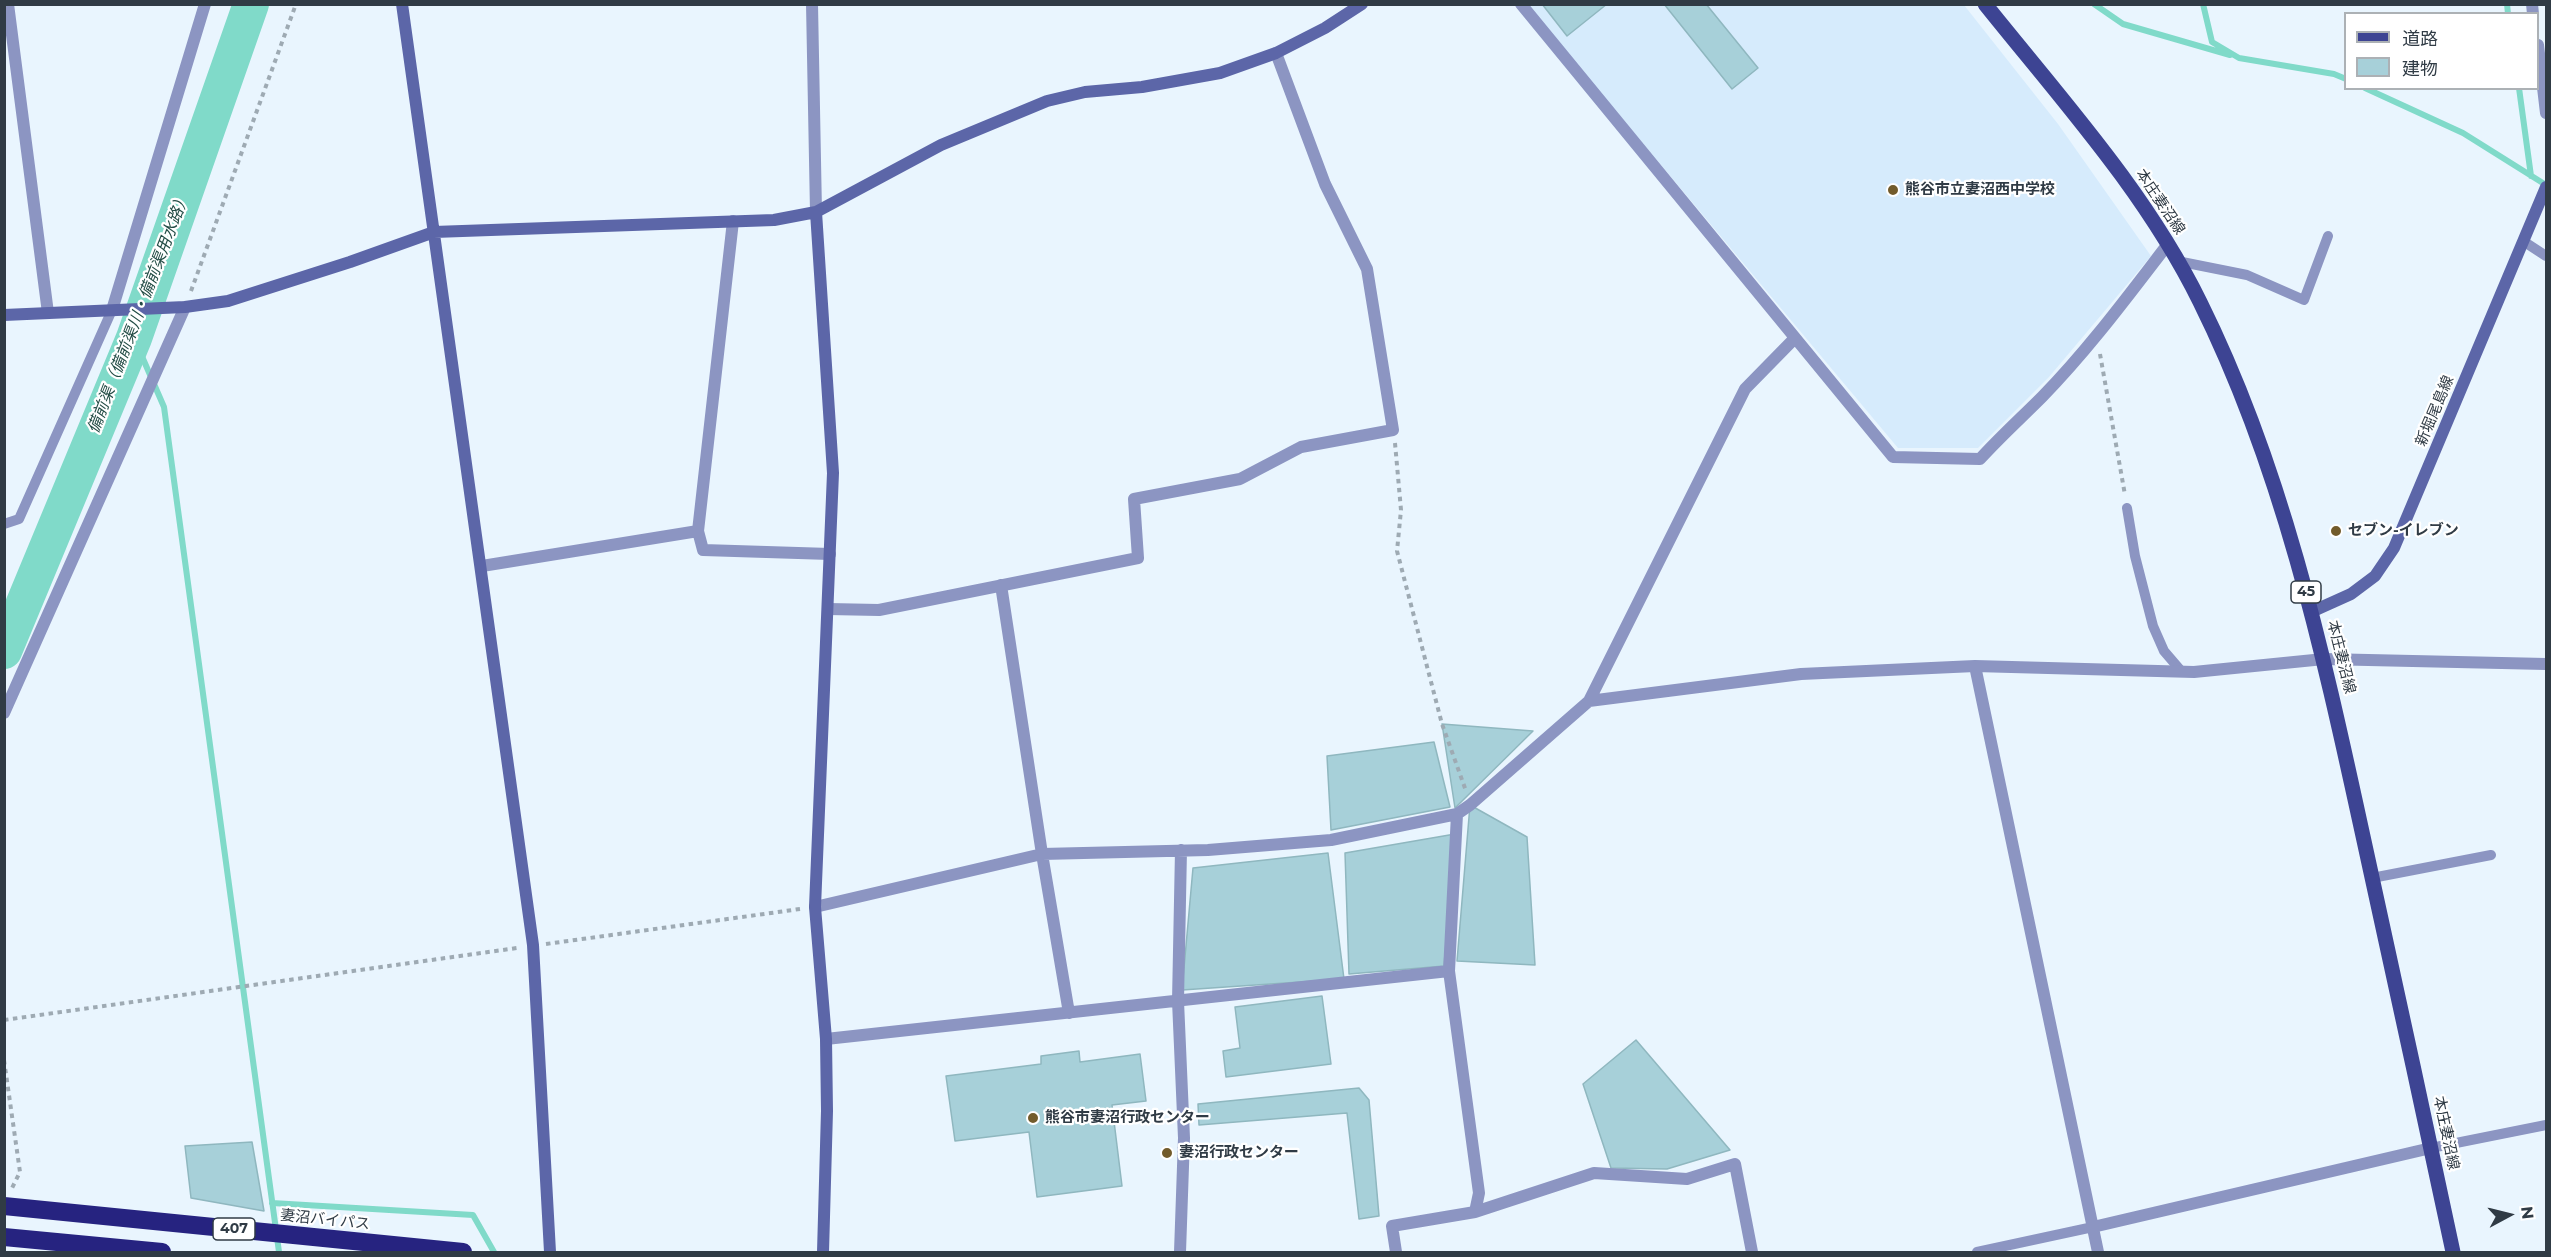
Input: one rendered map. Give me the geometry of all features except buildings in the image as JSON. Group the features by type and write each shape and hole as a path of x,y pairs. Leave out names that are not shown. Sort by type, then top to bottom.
{"highway":[{"name":"妻沼バイパス","path":"7,1199 463,1252"},
{"path":"4,1237 162,1252"}],"main road":[{"name":"本庄妻沼線","path":"1985,4 2106,155 2168,244 2200,301 2224,354 2256,436 2287,523 2324,659 2453,1252"}],"street":[{"path":"8,4 48,313"},
{"path":"112,310 205,4"},
{"path":"402,4 533,945 550,1252"},
{"path":"812,4 816,212 833,473 815,907 826,1039 827,1111 823,1252"},
{"path":"4,315 185,307 228,302 434,232 774,220 816,212 941,145 1047,101 1085,92 1142,87 1220,73 1276,53 1325,28 1362,4"},
{"path":"1521,4 1893,457 1980,459 2009,426 2042,397 2117,312 2168,244"},
{"path":"828,609 879,610 1138,558 1134,499 1240,479 1301,447 1393,430 1367,269 1325,184 1276,53"},
{"path":"2539,53 2547,113"},
{"name":"新堀尾島線","path":"2312,612 2351,594 2375,576 2394,548 2547,187"},
{"path":"733,221 698,531 703,549 830,554"},
{"path":"4,713 185,307"},
{"path":"815,907 1042,854 1180,850 1331,840 1457,814 1589,701 1745,389 1795,338"},
{"path":"482,566 698,531"},
{"path":"1001,585 1068,1013"},
{"path":"1589,701 1801,674 1975,666 2182,672 2324,659 2547,664"},
{"path":"1975,666 2098,1252"},
{"path":"1457,814 1449,971 1479,1193 1475,1212"},
{"path":"1180,850 1178,1002 1184,1138 1180,1252"},
{"path":"826,1039 1449,971"},
{"path":"2093,1227 2431,1148"},
{"path":"1396,1252 1392,1226 1475,1212 1594,1173 1687,1179 1735,1164 1752,1252"}],"lane":[{"path":"2177,261 2247,274 2304,300 2328,236"},
{"path":"2523,241 2547,255"},
{"path":"4,524 19,519 112,310"},
{"path":"2127,508 2135,556 2153,626 2164,651 2182,672"},
{"path":"2372,878 2491,855"},
{"path":"2431,1148 2547,1125"},
{"path":"1977,1252 2093,1227"}],"path":[{"path":"185,307 296,4"},
{"path":"2097,333 2127,508"},
{"path":"1393,430 1401,510 1396,551 1442,724 1470,805"},
{"path":"4,1020 815,907"},
{"path":"4,1060 21,1172 7,1199"}],"shaded area":[{"name":"熊谷市立妻沼西中学校","path":"1527,5 1964,5 2058,124 2151,256 2049,377 1978,448 1898,448"}],"waterway":[{"name":"備前渠（備前渠川・備前渠用水路）","path":"4,651 134,338 251,4"},
{"path":"2094,4 2123,24 2230,55"},
{"path":"2203,4 2212,42 2239,58 2334,74 2344,78"},
{"path":"2507,4 2508,12"},
{"path":"2369,90 2463,133 2546,185"},
{"path":"2519,90 2531,176"},
{"path":"134,338 164,407 279,1252"},
{"path":"272,1203 473,1215 494,1252"}],"place":[{"name":"熊谷市立妻沼西中学校","path":"1893,190"},
{"name":"セブン-イレブン","path":"2336,531"},
{"name":"熊谷市妻沼行政センター","path":"1033,1118"},
{"name":"妻沼行政センター","path":"1167,1153"}]}
